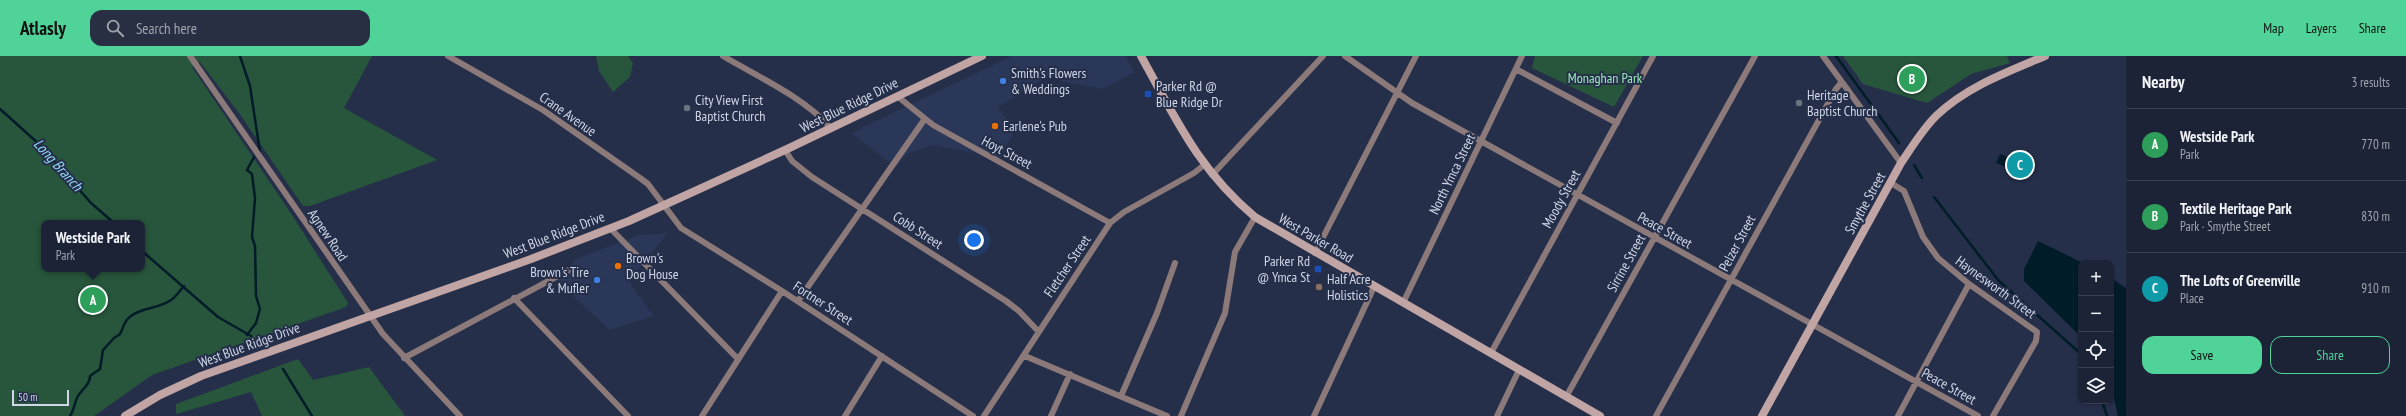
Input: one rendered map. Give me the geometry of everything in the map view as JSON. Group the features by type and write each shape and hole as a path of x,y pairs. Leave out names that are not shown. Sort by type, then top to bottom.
{"street":[{"name":"Agnew Road","path":"190,56 369,316 404,358 460,416"},
{"name":"Crane Avenue","path":"448,56 543,110 648,184 664,206"},
{"path":"723,56 802,104 821,118 830,127"},
{"name":"West Blue Ridge Drive","path":"125,416 160,395 201,376 610,228 664,206 982,56"},
{"name":"West Parker Road","path":"1141,56 1188,141 1204,165 1231,196 1255,217 1315,253 1600,416"},
{"path":"1212,175 1323,56"},
{"name":"Peace Street","path":"1345,56 1397,95 1978,416"},
{"path":"1315,253 1416,56"},
{"name":"North Ymca Street","path":"1403,303 1482,142 1522,56"},
{"name":"Moody Street","path":"1491,353 1653,56"},
{"name":"Sirrine Street","path":"1566,397 1755,56"},
{"path":"1823,56 1841,83 1901,163"},
{"path":"2025,64 2028,56"},
{"name":"Smythe Street","path":"1762,416 1901,163 1924,130 1949,105 1980,85 2045,56"},
{"path":"1516,69 1616,123"},
{"name":"Pelzer Street","path":"1656,416 1803,146 1841,83"},
{"name":"Hoyt Street","path":"897,96 924,120 1110,222"},
{"path":"798,301 924,120"},
{"name":"Cobb Street","path":"785,150 792,160 812,177 1006,301 1019,311 1038,331"},
{"name":"Fletcher Street","path":"984,416 1025,356 1038,331 1110,222 1124,212 1194,173 1204,165"},
{"name":"Haynesworth Street","path":"1891,182 1904,191 1930,249 1947,268 2035,330 2038,336 1993,416"},
{"name":"Fortner Street","path":"664,206 681,228 798,301 973,416"},
{"path":"1181,416 1225,313 1235,252 1255,217"},
{"path":"610,228 738,359"},
{"path":"1121,396 1157,313 1175,263"},
{"path":"404,358 569,270"},
{"path":"1898,416 1969,284"},
{"path":"1314,416 1374,286"},
{"path":"702,416 782,291"},
{"path":"514,298 628,416"},
{"path":"845,416 882,356"},
{"path":"1025,356 1167,416"},
{"path":"1496,416 1519,370"},
{"path":"1052,416 1070,374"}],"shaded area":[{"path":"1012,56 1125,56 1135,72 1103,89 1063,82 1052,74 998,107 1015,130 1000,158 934,145 908,153 896,167 851,133"},
{"path":"2000,154 2017,161 2013,170 1996,163"},
{"path":"668,233 629,281 653,316 610,330 557,282 576,259 639,235"},
{"path":"2038,241 2078,261 2078,334 2024,281 2024,269"},
{"path":"2114,280 2126,288 2126,416 2118,416 2114,398"}],"green space":[{"path":"0,56 372,56 344,108 437,160 310,206 303,206 239,113 200,62 192,67 292,215 348,303 346,307 152,375 94,416 0,416"},
{"path":"596,56 628,56 633,63 630,77 613,92 599,71"},
{"name":"Monaghan Park","path":"1535,56 1643,56 1614,107 1532,68"},
{"path":"1843,56 2007,56 2010,63 1971,74 1927,103 1863,84"},
{"path":"298,359 313,380 369,367 405,416 262,416 251,392 176,414 176,404"}],"waterway":[{"path":"240,56 250,86 260,152"},
{"path":"1836,56 1899,143"},
{"name":"Long Branch","path":"0,109 39,144 91,203 111,220"},
{"path":"247,335 256,323 260,309 256,296 255,246 252,237 255,198 252,174 247,170 254,157"},
{"path":"1914,165 1922,178"},
{"path":"1934,197 1999,281 2078,351"},
{"name":"Long Branch","path":"145,254 218,317 251,336"},
{"path":"70,416 77,398 89,382 90,376 100,369 103,350 120,334 126,320 135,313 166,303 175,297 184,286"},
{"name":"Long Branch","path":"283,369 312,416"},
{"path":"2103,404 2107,416"}],"place":[{"name":"Textile Heritage Park","path":"1912,79"},
{"name":"Smith's Flowers & Weddings","path":"1003,81"},
{"name":"Parker Rd @ Blue Ridge Dr","path":"1148,94"},
{"name":"Heritage Baptist Church","path":"1799,103"},
{"name":"City View First Baptist Church","path":"687,108"},
{"name":"Earlene's Pub","path":"995,126"},
{"name":"The Lofts of Greenville","path":"2020,165"},
{"name":"Brown's Dog House","path":"618,266"},
{"name":"Parker Rd @ Ymca St","path":"1318,269"},
{"name":"Brown's Tire & Mufler","path":"597,280"},
{"name":"Half Acre Holistics","path":"1319,287"},
{"name":"Westside Park","path":"93,300"}]}
